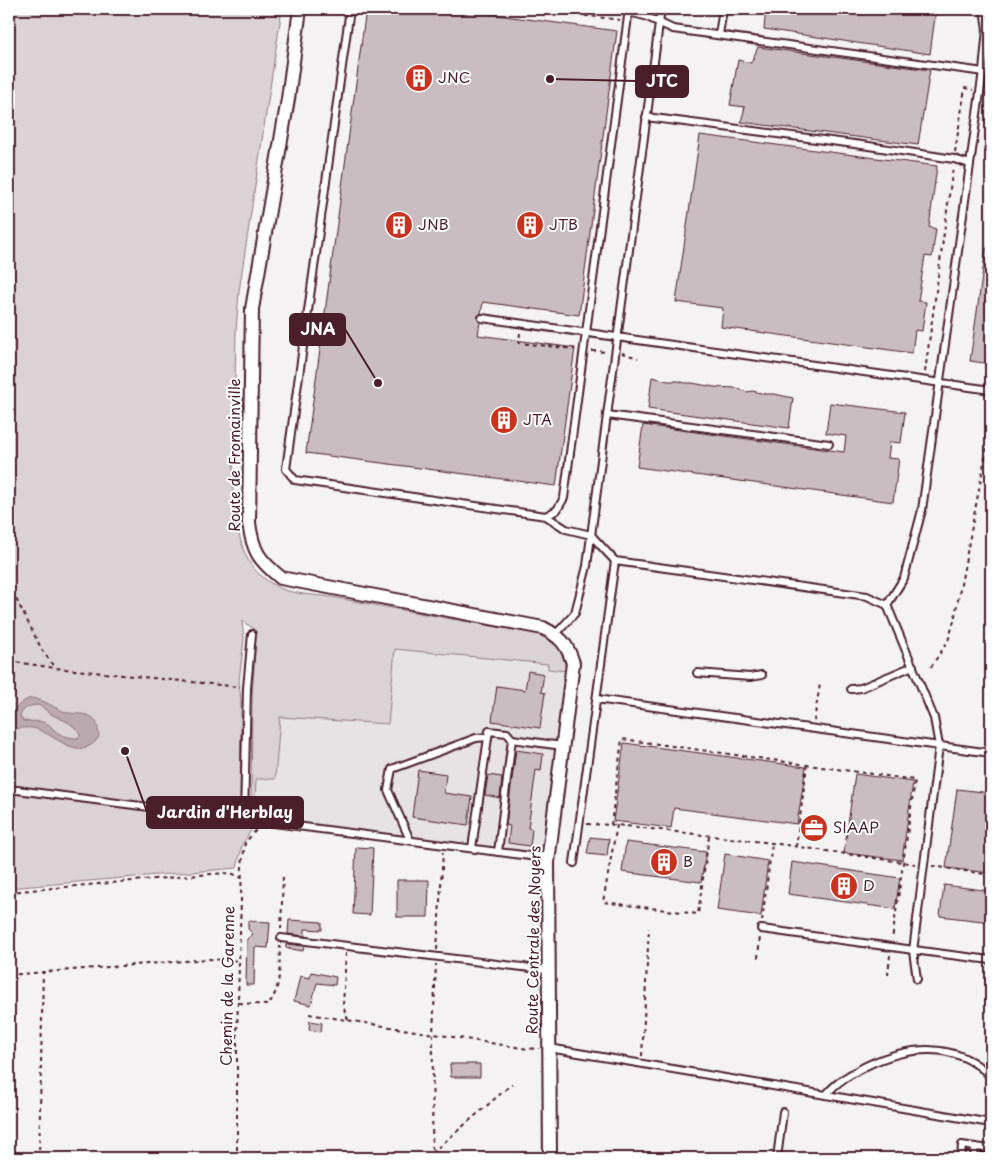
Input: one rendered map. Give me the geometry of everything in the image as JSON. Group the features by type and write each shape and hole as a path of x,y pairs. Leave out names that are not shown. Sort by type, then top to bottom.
{"street":[{"name":"Route de Fromainville","path":"300,9 288,99 252,308 248,523 252,545 264,564 281,578 543,628 556,634"},
{"name":"Route Centrale des Noyers","path":"550,1158 547,970 548,856 573,664 569,650 556,634"}],"lane":[{"path":"350,9 286,469 295,480 546,516 566,529 590,535 615,561 867,596 887,605 934,718 939,746 913,951 917,979"},
{"path":"556,634 574,613 587,566 661,9"},
{"path":"719,35 723,9"},
{"path":"887,605 904,578 922,510 983,71 987,29 984,9"},
{"path":"546,516 558,510 564,498 629,10 673,30 991,73"},
{"path":"646,117 954,159 970,164"},
{"path":"482,318 991,390"},
{"path":"606,415 829,444"},
{"path":"574,863 615,561"},
{"path":"244,818 247,688 252,634"},
{"path":"851,689 860,688 912,666"},
{"path":"698,673 750,677 762,675"},
{"path":"596,699 991,753"},
{"path":"472,848 489,731 507,732 512,739 498,852"},
{"path":"410,840 388,790 392,768 476,738 488,737"},
{"path":"512,739 562,746"},
{"path":"9,789 530,856 548,856"},
{"path":"761,928 913,951 991,960"},
{"path":"281,938 547,970"},
{"path":"549,1048 991,1124"},
{"path":"826,1095 832,1087 850,1074 885,1058 919,1049 951,1052 977,1065 991,1077"},
{"path":"777,1158 783,1112"},
{"path":"961,1158 962,1146 991,1149"},
{"path":"974,1158 975,1147"}],"path":[{"path":"547,9 548,11 627,21"},
{"path":"924,380 965,88 980,91"},
{"path":"521,323 519,344 576,349"},
{"path":"930,667 948,640 954,621 991,426"},
{"path":"9,585 42,650 55,668"},
{"path":"9,661 55,668 247,688"},
{"path":"812,728 820,684"},
{"path":"611,825 622,740 914,780 888,975"},
{"path":"796,847 807,765"},
{"name":"Chemin de la Garenne","path":"237,1158 238,1003 242,878 245,843 264,821"},
{"path":"578,823 618,825 709,835 991,875"},
{"path":"618,825 603,902 698,914 709,835"},
{"path":"758,958 772,843"},
{"path":"432,1158 433,1034 443,850"},
{"path":"9,892 231,873 242,878"},
{"path":"238,1003 268,1004 278,987 283,876"},
{"path":"642,1064 649,928"},
{"path":"347,946 343,1006 348,1020"},
{"path":"9,975 209,959 240,961"},
{"path":"39,1158 43,972"},
{"path":"309,1014 528,1049 549,1048"},
{"path":"426,1158 512,1084"}],"shaded area":[{"path":"9,9 282,9 239,291 236,331 232,528 237,527 245,552 252,566 263,577 278,587 294,592 533,633 553,642 563,655 565,662 566,671 548,669 548,664 395,649 388,724 280,717 275,779 256,779 254,812 251,809 252,697 256,636 253,628 242,621 244,639 239,681 241,702 240,822 255,824 242,845 237,868 9,888"},
{"path":"394,649 548,664 548,669 566,671 545,846 531,851 529,859 393,842 394,833 268,819 260,817 254,812 256,779 275,779 279,717"},
{"path":"32,698 41,700 65,712 90,716 96,722 99,737 91,745 75,748 33,728 9,729 9,715 19,705","holes":["32,706 40,706 75,727 80,735 78,738 60,734 43,722 23,721 20,716 25,709"]}],"building":[{"path":"366,9 452,9 617,31 579,315 483,302 481,313 477,317 480,322 478,335 575,348 556,486 306,453"},
{"path":"766,9 936,9 930,54 764,29"},
{"path":"758,47 930,70 918,145 741,122 745,107 730,105 738,60 751,63"},
{"path":"700,135 937,166 929,227 936,229 932,257 925,256 918,301 926,302 922,331 915,330 912,353 721,327 723,308 676,302"},
{"path":"986,248 991,248 991,364 970,361"},
{"path":"652,377 668,381 736,388 747,392 752,391 793,398 789,428 648,409"},
{"path":"830,403 905,412 901,443 890,442 888,458 899,459 893,502 637,467 643,425 844,452 846,436 826,433"},
{"path":"528,671 544,674 541,692 545,693 540,728 492,721 497,686 525,690"},
{"path":"624,743 806,767 797,824 674,808 671,828 613,821"},
{"path":"516,750 543,754 541,771 536,770 528,828 532,829 530,846 508,843 510,826 506,825"},
{"path":"418,770 446,774 444,793 472,797 468,825 412,817"},
{"path":"855,774 913,782 902,860 844,853"},
{"path":"488,775 502,777 500,798 485,795"},
{"path":"957,789 991,793 991,873 946,868"},
{"path":"590,837 609,839 607,856 587,854"},
{"name":"B","path":"626,842 706,852 701,882 622,872"},
{"path":"356,847 373,848 370,915 353,914"},
{"path":"725,854 768,861 761,916 717,910"},
{"name":"D","path":"792,862 900,878 895,909 788,894"},
{"path":"397,880 429,880 428,917 397,917"},
{"path":"944,885 991,891 991,922 940,916"},
{"path":"289,920 322,922 322,930 305,929 305,936 288,934"},
{"path":"248,921 270,922 268,948 255,947 254,985 246,985 247,939 253,934 248,929"},
{"path":"286,944 304,946 303,951 286,948"},
{"path":"311,972 336,977 335,985 317,983 311,1005 294,1001 300,976 310,978"},
{"path":"310,1021 322,1023 321,1032 309,1030"},
{"path":"450,1064 480,1064 480,1077 451,1077"}],"place":[{"name":"JNC","path":"419,78"},
{"name":"JTC","path":"550,79"},
{"name":"JNB","path":"399,225"},
{"name":"JTB","path":"530,225"},
{"name":"JNA","path":"378,383"},
{"name":"JTA","path":"504,420"},
{"name":"Jardin d'Herblay","path":"125,751"},
{"name":"SIAAP","path":"814,828"},
{"name":"B","path":"664,862"},
{"name":"D","path":"844,886"}]}
